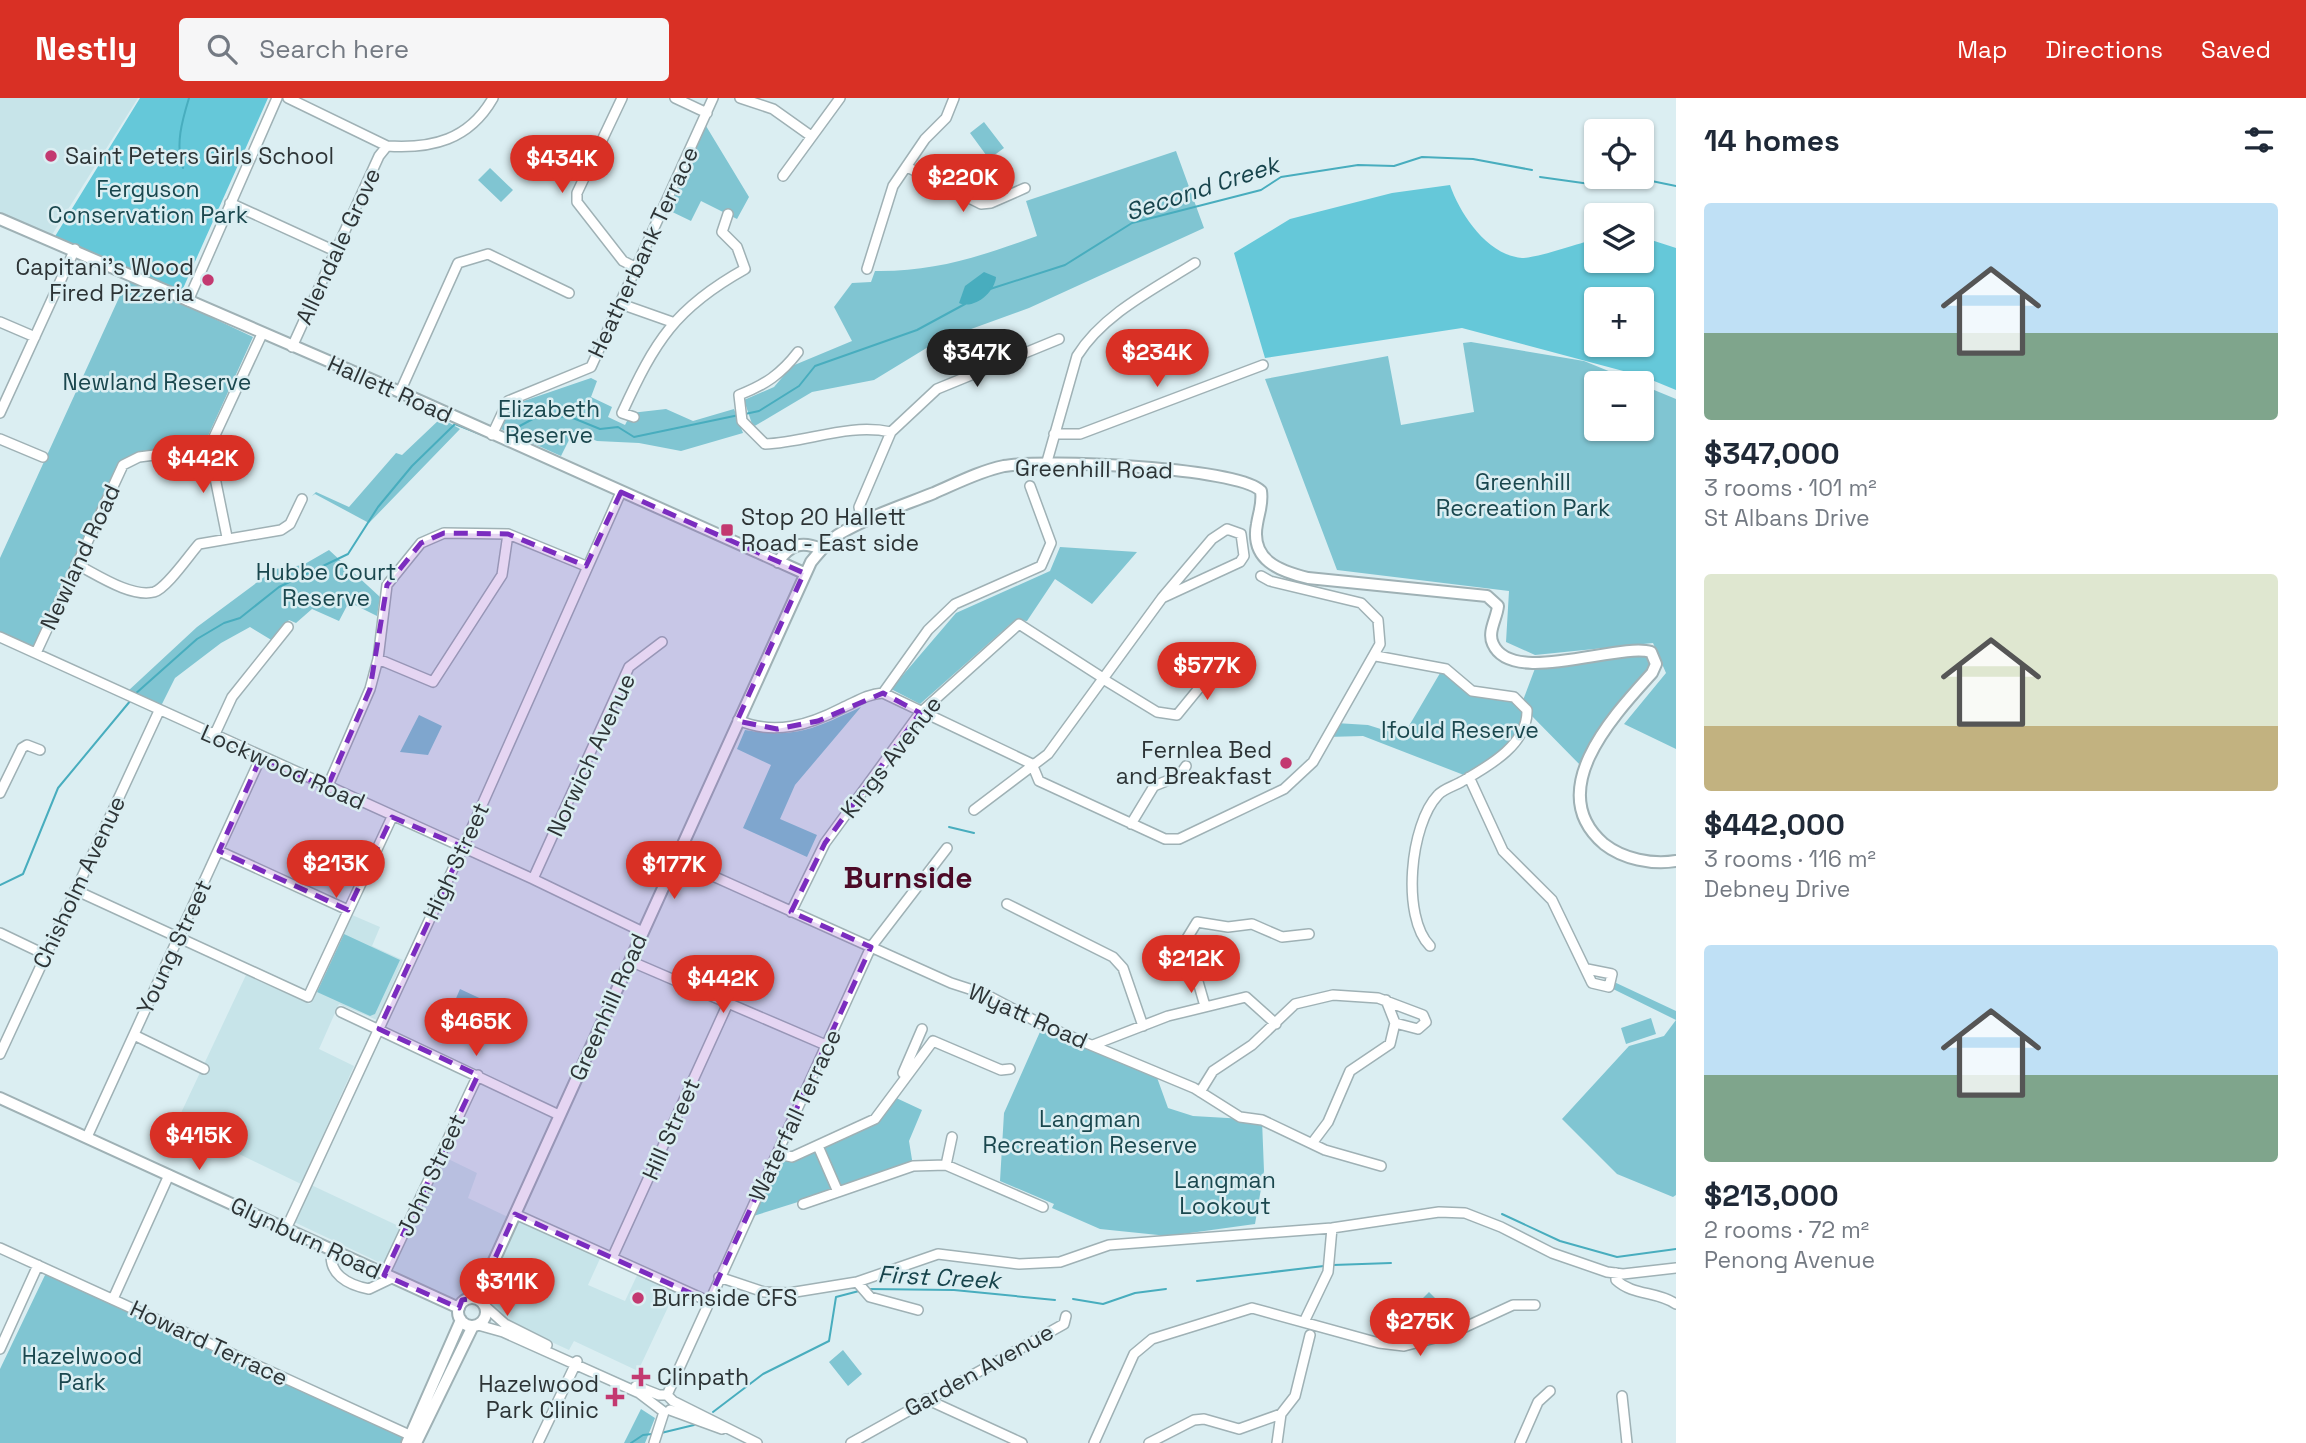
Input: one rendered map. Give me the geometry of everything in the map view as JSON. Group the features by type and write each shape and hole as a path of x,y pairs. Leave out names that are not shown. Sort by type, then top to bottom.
{"main road":[{"name":"Hallett Road","path":"0,219 75,249 261,334 400,392 804,573"},
{"name":"Greenhill Road","path":"482,1303 515,1214 804,573 821,549 839,534 862,522 1003,466 1178,470 1250,482 1261,491 1263,502 1257,524 1256,545 1270,565 1283,572 1308,578 1487,596 1498,607 1491,632 1492,643 1504,655 1516,660 1557,662 1637,651 1651,652 1656,664 1652,673 1611,720 1590,754 1581,782 1581,797 1590,827 1614,850 1644,860 1676,861"},
{"path":"778,562 797,544 805,543 821,549"},
{"name":"Glynburn Road","path":"0,1098 458,1308"},
{"path":"464,1300 482,1303 486,1315 475,1326 413,1440 461,1320 458,1308 464,1300"},
{"path":"461,1320 475,1326"}],"street":[{"path":"188,301 276,98"},
{"path":"288,98 387,146"},
{"name":"Allendale Grove","path":"292,347 335,250 387,146 411,148 451,141 469,127 493,98"},
{"path":"622,98 577,193 577,202 623,261 637,268"},
{"path":"675,98 707,113"},
{"name":"Heatherbank Terrace","path":"492,435 508,401 591,367 713,98"},
{"path":"740,98 774,109 811,136"},
{"path":"783,176 840,98"},
{"path":"867,269 886,200 925,139 946,118 954,98"},
{"path":"907,167 981,204 990,203 1025,188"},
{"path":"230,203 335,250"},
{"path":"634,417 622,413 641,370 673,322 708,289 745,269 737,247 722,232 728,214"},
{"path":"0,414 75,249"},
{"path":"400,392 458,263 488,254 569,293"},
{"path":"1046,465 1077,356 1084,345 1119,312 1195,263"},
{"path":"621,304 673,322"},
{"path":"0,321 35,337"},
{"path":"227,537 209,448 261,334"},
{"path":"862,522 859,507 891,432 937,389 1059,339"},
{"path":"798,352 783,371 762,386 739,395 740,415 765,444 790,443 826,433 870,428 891,432"},
{"path":"1055,434 1080,434 1263,365"},
{"path":"0,439 43,457"},
{"name":"Newland Road","path":"36,653 123,465 139,457 209,448"},
{"path":"883,693 928,630 955,604 1041,566 1051,543 1030,486"},
{"name":"High Street","path":"286,1229 463,848 621,492"},
{"path":"76,564 134,591 154,592 164,585 199,544 227,537 281,530 290,524 302,499"},
{"path":"974,810 1048,754 1162,597 1220,532 1227,529 1241,534 1244,556 1240,562 1162,597"},
{"path":"327,788 370,689 379,659 387,585 421,543 444,533 508,534 586,566"},
{"path":"379,659 433,682 502,575 508,534"},
{"path":"738,720 755,727 777,729 818,720 871,694 883,693 920,713 1032,764 1039,781 1165,839 1179,839 1284,789 1313,762 1376,656 1380,644 1381,626 1368,608 1351,599 1270,581 1261,576"},
{"name":"Kings Avenue","path":"791,912 825,844 920,713 1019,624 1103,678"},
{"path":"214,736 232,697 288,627"},
{"name":"Lockwood Road","path":"0,637 327,788 533,879 643,932"},
{"name":"Norwich Avenue","path":"533,879 629,667 662,642"},
{"path":"1103,678 1157,712 1170,716 1181,712 1226,655"},
{"path":"1376,656 1446,669 1472,691 1507,695 1524,706 1527,719 1516,741 1490,764 1437,795 1419,833 1412,862 1411,888 1420,932 1430,946"},
{"name":"Chisholm Avenue","path":"0,1054 159,711"},
{"path":"0,793 22,748 27,746 40,750"},
{"name":"Young Street","path":"87,1138 261,757"},
{"path":"1131,824 1154,786 1179,776 1186,766"},
{"path":"1468,777 1503,851 1552,900 1587,969"},
{"path":"75,890 308,997 392,817"},
{"name":"Waterfall Terrace","path":"656,1437 665,1403 708,1301 779,1154 871,947 947,848"},
{"path":"219,851 348,909"},
{"name":"Wyatt Road","path":"675,859 951,983 985,994 1043,1025 1200,1092 1240,1117 1262,1120 1325,1150 1381,1166"},
{"path":"1007,904 1113,957 1123,968 1143,1026"},
{"path":"1205,1006 1186,940 1197,922 1228,927 1252,924 1282,937 1309,934"},
{"path":"0,933 46,955"},
{"path":"630,961 729,1001 828,1046"},
{"path":"1200,1092 1213,1071 1276,1024 1295,1004 1333,995 1386,1000 1423,1015 1426,1022 1418,1029 1395,1023"},
{"path":"1093,1045 1205,1006 1246,997 1276,1024"},
{"path":"1313,1142 1328,1122 1345,1077 1360,1063 1385,1049 1392,1038 1395,1023 1386,1000"},
{"name":"Hill Street","path":"613,1256 729,1001"},
{"path":"341,1012 559,1115"},
{"path":"892,1096 922,1030"},
{"path":"134,1035 204,1069"},
{"path":"779,1154 792,1157 875,1119 933,1041 1001,1070 1010,1069"},
{"name":"John Street","path":"388,1277 478,1075"},
{"path":"946,1165 952,1137"},
{"path":"818,1146 838,1192"},
{"path":"803,1204 913,1166 946,1165 1043,1207"},
{"path":"113,1299 169,1175"},
{"path":"719,1277 764,1292 860,1288 938,1254 1018,1264 1060,1262 1109,1245 1332,1228 1439,1212 1465,1213 1502,1227 1552,1253 1616,1273 1656,1272 1676,1268"},
{"path":"515,1214 708,1301"},
{"path":"1304,1322 1328,1272 1332,1228"},
{"name":"Howard Terrace","path":"0,1248 413,1440"},
{"path":"332,1250 334,1269 345,1282 369,1289 388,1277"},
{"path":"0,1349 38,1265"},
{"path":"1616,1273 1616,1280 1626,1288 1663,1296 1676,1304"},
{"path":"860,1288 918,1310"},
{"path":"482,1303 514,1329 576,1362 715,1429 727,1430 757,1443"},
{"path":"1094,1443 1134,1354 1152,1339 1252,1308 1379,1343 1404,1346 1450,1334 1513,1305 1535,1305"},
{"name":"Garden Avenue","path":"851,1443 1064,1324 1066,1316"},
{"path":"475,1326 503,1332 576,1362"},
{"path":"1277,1443 1281,1415 1295,1396 1310,1335"},
{"path":"538,1443 576,1362"},
{"path":"1520,1443 1538,1402 1550,1391"},
{"path":"1622,1396 1627,1443"},
{"path":"926,1399 1022,1443"},
{"path":"1149,1443 1194,1420 1210,1420 1239,1429 1281,1415"}],"highlighted area":[{"path":"621,492 804,573 737,721 777,729 818,721 883,693 920,713 825,843 791,912 871,947 708,1301 515,1214 477,1298 462,1300 459,1308 384,1275 478,1075 379,1029 463,847 392,817 348,910 219,851 261,757 327,788 370,689 387,585 421,543 444,533 508,534 586,566"}],"shaded area":[{"name":"Saint Peters Girls School","path":"0,98 138,98 50,238 0,214"},
{"path":"984,272 996,277 988,294 971,304 959,303 965,286"},
{"path":"352,915 380,927 372,946 403,960 377,1020 339,1004 319,1049 354,1066 301,1184 208,1139 211,1128 181,1113 246,975 310,1004"},
{"path":"440,1155 477,1173 468,1198 512,1219 515,1214 603,1252 588,1285 625,1301 640,1269 678,1286 638,1371 574,1341 569,1350 510,1323 480,1300 467,1298 459,1308 387,1266 290,1220 309,1184 405,1229"}],"green space":[{"name":"Ferguson Conservation Park","path":"140,98 268,98 181,293 54,238"},
{"path":"703,121 749,197 737,219 701,201 691,221 664,208"},
{"path":"984,122 1004,148 989,159 970,133"},
{"path":"1176,151 1204,228 1029,308 938,341 874,380 812,392 753,427 744,400 774,387 792,366 852,341 834,307 852,283 871,282 875,271 938,266 1037,236 1026,201"},
{"path":"490,168 513,190 501,202 478,180"},
{"path":"1450,185 1468,220 1477,231 1486,241 1509,255 1529,257 1584,242 1584,273 1654,273 1654,241 1676,248 1676,390 1654,381 1654,371 1623,371 1462,328 1265,358 1234,253 1290,219 1392,193"},
{"name":"Newland Reserve","path":"128,278 253,337 203,447 135,454 118,465 34,650 0,635 0,558"},
{"name":"Greenhill Recreation Park","path":"1471,342 1584,361 1609,371 1584,371 1584,441 1654,441 1654,390 1676,399 1676,749 1624,724 1666,673 1653,643 1535,655 1506,642 1509,591 1337,570 1265,379 1388,356 1401,425 1474,412 1463,343"},
{"name":"Elizabeth Reserve","path":"591,378 597,381 591,397 612,407 608,417 625,425 631,413 666,409 693,421 734,409 743,433 681,451 639,443 597,441 573,432 561,456 501,429 512,405"},
{"path":"441,418 460,429 369,523 315,494 312,496 316,492 349,507 396,453 402,455"},
{"path":"1060,547 1137,552 1092,604 1055,579 1027,621 1015,620 920,704 891,689 956,613 1050,571"},
{"name":"Hubbe Court Reserve","path":"329,550 380,597 377,616 349,602 339,621 312,609 296,623 289,620 273,641 250,627 221,643 175,678 161,706 128,691 197,627 275,569 303,565"},
{"name":"Ifould Reserve","path":"1647,651 1656,664 1584,769 1527,711 1515,741 1469,777 1363,736 1327,737 1336,723 1368,725 1403,736 1443,668 1485,695 1522,703 1537,663"},
{"path":"861,707 795,785 780,819 817,835 807,857 743,828 771,765 737,749 745,730 779,733 805,730"},
{"path":"419,715 442,726 428,755 400,752"},
{"path":"344,934 400,960 375,1014 370,1016 317,992"},
{"path":"1612,981 1676,1011 1676,1020 1609,987"},
{"path":"460,989 490,1003 483,1017 454,1003"},
{"path":"1651,1018 1656,1034 1626,1044 1621,1028"},
{"path":"1676,1020 1676,1195 1673,1197 1617,1174 1562,1119 1629,1046 1664,1036"},
{"name":"Langman Recreation Reserve","path":"1043,1025 1155,1072 1168,1108 1193,1116 1262,1120 1264,1171 1255,1224 1168,1236 1100,1229 1052,1208 1054,1204 1000,1181 1004,1113"},
{"path":"892,1096 922,1110 909,1141 913,1166 747,1218 779,1154 792,1157 875,1119"},
{"name":"Hazelwood Park","path":"46,1273 407,1439 406,1443 0,1443 0,1369"},
{"path":"1429,1292 1451,1314 1440,1325 1417,1304"},
{"path":"843,1350 862,1374 848,1386 829,1362"},
{"path":"641,1409 655,1418 645,1443 624,1443"}],"waterway":[{"path":"183,168 180,142 189,98"},
{"name":"Second Creek","path":"990,289 1065,265 1132,223 1261,190 1281,177 1358,165 1394,166 1422,157 1473,159 1532,170"},
{"name":"Second Creek","path":"1540,177 1584,183"},
{"name":"Second Creek","path":"1654,181 1676,186"},
{"name":"Second Creek","path":"745,414 759,411 799,386 815,366 917,330 965,304"},
{"name":"Second Creek","path":"516,428 542,414 573,418 600,429 618,427 634,437 739,415"},
{"name":"Second Creek","path":"134,695 197,639 224,623 240,618 279,587 348,554 378,507 412,466 455,424 485,436"},
{"name":"Second Creek","path":"0,885 23,874 58,788 131,700"},
{"path":"949,827 974,833"},
{"name":"First Creek","path":"1502,1214 1560,1241 1617,1257 1676,1249"},
{"name":"First Creek","path":"1333,1265 1391,1263"},
{"name":"First Creek","path":"1197,1281 1324,1266"},
{"name":"First Creek","path":"868,1289 954,1290 1055,1300"},
{"name":"First Creek","path":"1073,1299 1103,1304 1135,1293 1166,1289"},
{"name":"First Creek","path":"713,1412 763,1374 829,1341 836,1297 859,1291"},
{"name":"First Creek","path":"661,1433 694,1425"},
{"name":"First Creek","path":"631,1443 643,1435 652,1434"}],"place":[{"name":"Saint Peters Girls School","path":"51,156"},
{"name":"Capitani's Wood Fired Pizzeria","path":"208,280"},
{"name":"Stop 20 Hallett Road - East side","path":"727,530"},
{"name":"Fernlea Bed and Breakfast","path":"1286,763"},
{"name":"Burnside CFS","path":"638,1298"},
{"name":"Clinpath","path":"641,1377"},
{"name":"Hazelwood Park Clinic","path":"615,1397"}],"district":[{"name":"Burnside","path":"908,877"}],"park label":[{"name":"Langman Lookout","path":"1225,1193"}]}
